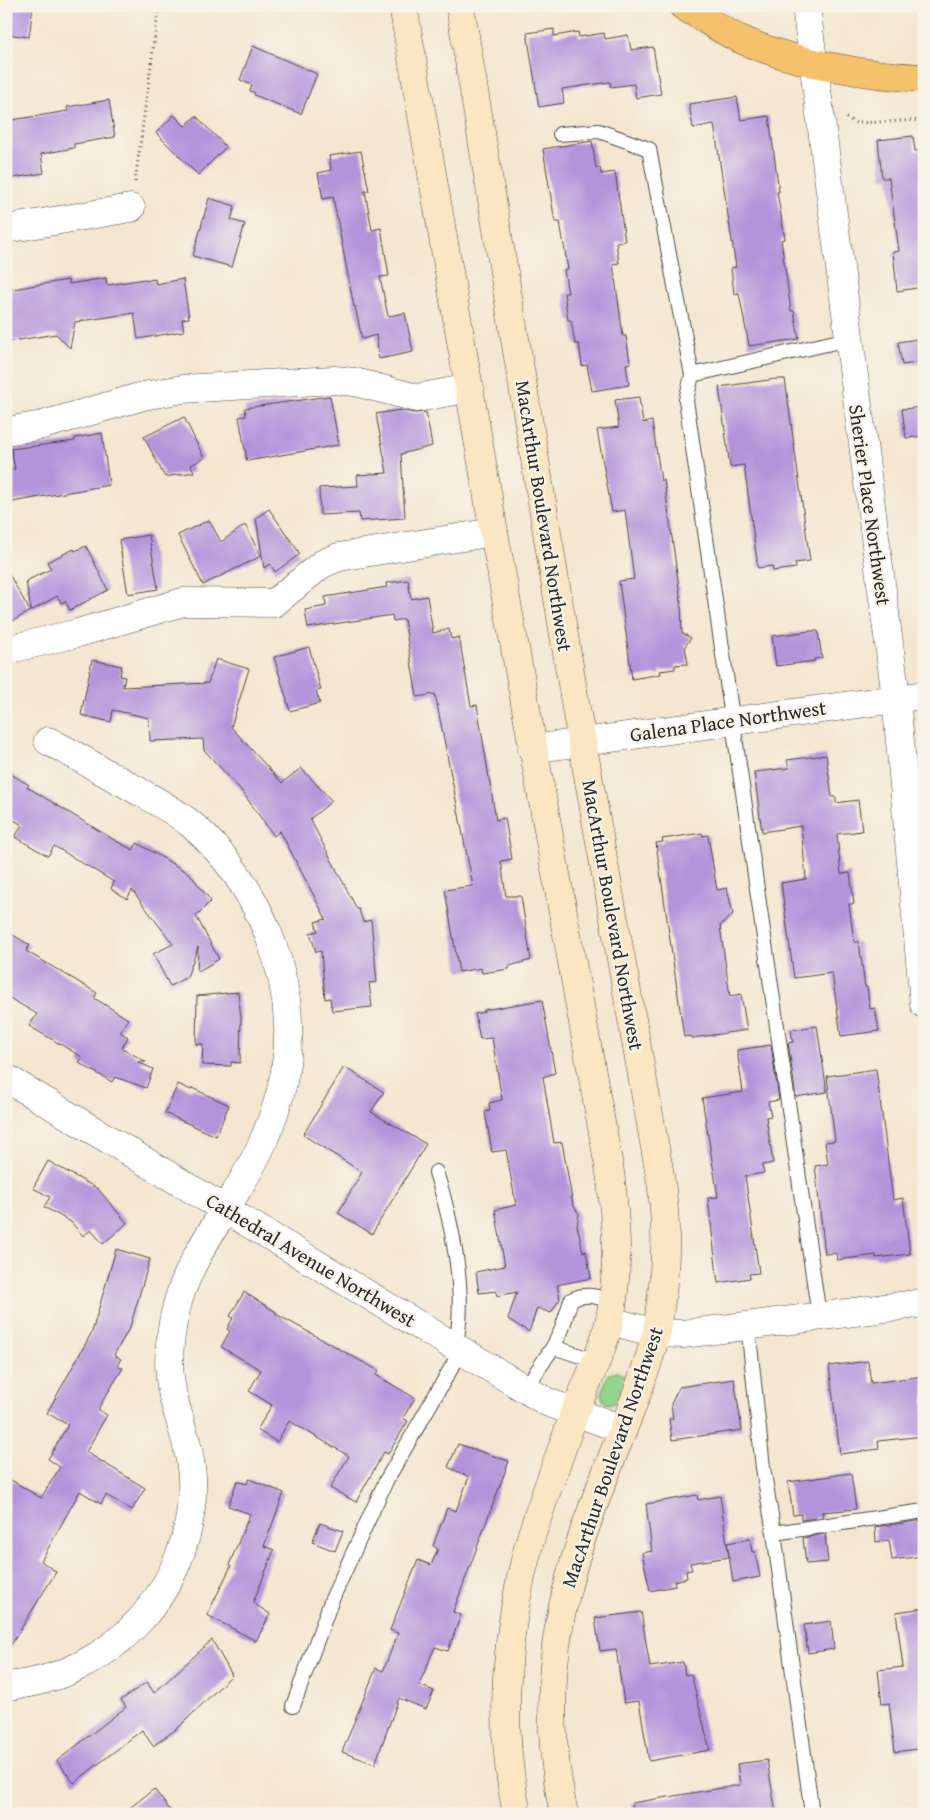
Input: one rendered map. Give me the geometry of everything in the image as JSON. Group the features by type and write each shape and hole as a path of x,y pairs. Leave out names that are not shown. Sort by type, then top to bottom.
{"main road":[{"path":"403,6 532,749 610,1172 618,1248 611,1311 596,1361 575,1412 532,1533 513,1616 506,1709 510,1775 517,1814"},
{"name":"MacArthur Boulevard Northwest","path":"460,6 582,742 664,1196 666,1266 656,1333 577,1551 566,1590 559,1629 553,1710 556,1770 564,1814"},
{"path":"683,6 742,40 814,63 874,74 924,78"}],"street":[{"name":"Sherier Place Northwest","path":"806,6 896,698 920,926 924,1004"},
{"path":"6,229 132,208"},
{"path":"6,431 76,417 143,396 199,387 334,380 355,382 417,398 470,388"},
{"path":"6,650 78,633 183,602 274,603 322,564 339,557 494,532"},
{"name":"Galena Place Northwest","path":"532,749 924,695"},
{"path":"6,1686 52,1677 72,1670 109,1649 140,1622 154,1605 171,1576 188,1527 192,1492 187,1441 173,1395 171,1380 170,1350 173,1320 192,1264 262,1142 278,1101 286,1068 287,1033 278,964 265,927 252,900 230,866 208,840 170,809 48,741"},
{"name":"Cathedral Avenue Northwest","path":"6,1078 548,1402 622,1429"},
{"path":"611,1311 656,1333 682,1334 924,1303"}],"lane":[{"path":"560,134 599,132 650,149 692,375 686,400 819,1316"},
{"path":"692,375 848,339"},
{"path":"293,1706 332,1599 386,1481 458,1349 461,1312 458,1287 445,1199 436,1172"},
{"path":"526,1389 553,1347 562,1329 571,1300 582,1295 588,1295 611,1311"},
{"path":"748,1326 763,1468 774,1533 812,1814"},
{"path":"553,1347 596,1361"},
{"path":"774,1533 924,1510"}],"path":[{"path":"132,208 159,6"},
{"path":"842,116 856,123 924,120"}],"green space":[{"path":"617,1372 624,1375 627,1381 620,1401 606,1404 603,1401 602,1391 606,1379 608,1374"}],"building":[{"path":"6,6 33,6 29,37 6,34"},
{"path":"554,29 554,36 578,32 579,37 604,33 605,39 628,35 631,50 653,47 661,94 636,98 634,84 611,87 610,82 562,89 564,103 539,107 527,33"},
{"path":"253,46 317,74 301,114 254,95 255,93 250,91 252,85 240,80"},
{"path":"737,97 741,120 769,116 779,192 777,192 785,239 781,240 791,311 794,311 799,339 749,346 739,293 734,294 731,268 736,267 714,124 693,128 689,104"},
{"path":"109,100 115,137 74,144 74,148 41,154 44,173 6,179 6,121 68,111 67,107"},
{"path":"174,115 185,126 196,116 226,147 198,175 156,133"},
{"path":"913,136 915,151 924,150 924,287 897,291 893,252 899,251 889,178 882,178 878,140"},
{"path":"592,141 596,168 600,168 601,174 615,172 625,241 616,242 619,263 613,264 623,336 626,336 630,363 626,364 629,385 592,391 587,365 582,366 579,344 575,344 571,320 568,320 564,293 568,293 564,270 568,269 560,222 555,222 543,149"},
{"path":"361,151 369,191 365,191 372,230 381,228 389,276 380,277 388,316 405,313 413,352 379,359 376,335 362,339 333,197 323,199 318,173 331,170 329,156"},
{"path":"209,198 235,206 231,220 245,224 232,267 193,256"},
{"path":"106,278 107,285 145,279 145,281 155,279 156,284 183,279 189,318 182,319 184,331 138,339 134,313 75,322 70,348 56,334 6,342 6,290 68,280 69,284"},
{"path":"924,338 924,362 902,365 898,342"},
{"path":"785,379 810,561 795,563 796,568 773,571 772,566 758,568 744,465 730,467 719,387"},
{"path":"330,396 339,445 247,461 239,417 246,416 245,408"},
{"path":"639,397 643,423 652,421 661,481 664,480 681,602 682,633 691,638 685,646 688,664 675,665 675,669 660,671 661,674 632,679 619,581 634,579 625,510 612,512 597,430 619,427 615,400"},
{"path":"924,407 924,436 906,438 902,409"},
{"path":"399,410 414,413 426,412 432,446 401,454 405,518 360,521 359,513 320,515 319,488 358,486 357,475 387,473 376,414"},
{"path":"184,417 204,458 191,465 194,472 165,477 144,437"},
{"path":"102,433 109,485 12,502 7,471 15,469 11,449 75,441 75,438"},
{"path":"269,509 300,554 275,572 270,564 264,568 256,518"},
{"path":"209,520 221,542 245,525 261,556 203,585 178,535"},
{"path":"149,535 158,589 128,594 119,540"},
{"path":"86,546 108,590 70,610 65,601 61,603 57,596 31,611 26,581 51,569 47,562 74,549 75,551"},
{"path":"6,569 30,611 6,625"},
{"path":"408,580 411,599 427,596 433,633 449,629 451,639 459,637 471,706 477,705 496,820 505,818 512,859 501,861 506,896 521,896 531,960 509,966 509,969 482,973 481,968 459,972 445,890 473,886 435,694 417,697 404,619 393,621 392,615 308,628 305,610 326,606 325,597 387,587 386,583"},
{"path":"818,631 822,658 814,659 815,661 776,666 772,636"},
{"path":"309,647 321,690 316,691 320,703 290,711 274,657"},
{"path":"216,659 249,669 231,727 282,783 301,768 332,801 310,819 357,909 359,909 363,922 371,920 377,982 369,983 372,1007 332,1011 330,998 325,999 321,951 316,952 310,933 318,931 315,922 326,919 280,831 274,836 240,789 204,750 203,739 150,741 149,718 113,710 111,722 81,715 92,660 122,666 120,676 125,677 123,687 208,683"},
{"path":"826,755 832,797 836,797 836,803 858,800 862,831 837,834 841,874 850,873 854,904 849,904 854,942 859,942 865,987 867,987 870,1009 875,1008 879,1031 841,1036 832,973 794,978 781,883 806,879 801,826 762,832 754,772 789,768 787,760"},
{"path":"6,771 29,785 27,787 116,841 133,850 137,843 190,874 211,901 196,916 219,959 197,972 198,947 187,977 170,986 153,954 173,944 132,890 127,899 111,889 114,882 54,846 48,856 15,837 22,825 9,817 6,822"},
{"path":"702,833 703,836 708,835 717,890 727,888 733,914 720,926 730,996 741,994 747,1030 692,1038 691,1036 684,1037 656,843 663,842 662,839"},
{"path":"6,931 30,945 26,951 97,993 94,998 128,1019 120,1032 128,1037 122,1048 146,1062 138,1062 153,1069 146,1088 115,1077 112,1082 79,1063 82,1057 29,1026 37,1014 6,996"},
{"path":"238,992 241,1017 240,1063 231,1062 231,1066 202,1065 203,1044 196,1044 197,996"},
{"path":"542,1000 555,1073 543,1077 554,1143 562,1142 573,1205 579,1214 577,1226 583,1252 586,1251 591,1278 557,1285 560,1299 551,1313 537,1308 529,1332 508,1319 517,1292 497,1296 496,1291 479,1293 476,1272 505,1266 495,1210 516,1205 506,1150 492,1152 485,1112 490,1111 489,1103 502,1100 492,1038 480,1039 475,1014 484,1012 484,1010"},
{"path":"817,1026 827,1092 796,1097 788,1043 793,1042 791,1030"},
{"path":"771,1045 779,1100 768,1102 771,1116 766,1117 773,1163 762,1165 764,1173 745,1176 759,1273 749,1274 750,1278 718,1283 708,1198 718,1197 702,1098 743,1092 737,1050"},
{"path":"344,1067 384,1092 371,1112 426,1144 372,1234 338,1213 362,1172 303,1135"},
{"path":"876,1069 893,1200 903,1198 910,1254 876,1258 876,1255 837,1260 836,1253 825,1254 815,1166 828,1164 825,1142 835,1141 827,1076"},
{"path":"178,1084 191,1090 192,1088 229,1105 216,1136 165,1113"},
{"path":"48,1161 98,1189 127,1223 103,1244 91,1230 83,1236 71,1222 44,1207 50,1197 33,1188"},
{"path":"116,1249 150,1259 130,1327 114,1355 121,1359 117,1365 123,1368 99,1407 99,1410 107,1415 86,1452 145,1488 132,1510 106,1495 101,1504 80,1491 41,1561 56,1572 6,1653 6,1477 41,1498 60,1467 48,1459 68,1425 47,1413 92,1332"},
{"path":"244,1292 276,1312 276,1314 379,1371 376,1375 415,1398 403,1418 408,1421 388,1454 384,1452 356,1502 330,1488 349,1456 289,1421 277,1442 257,1430 272,1405 249,1391 261,1370 221,1347 230,1331 227,1329 233,1318 230,1316"},
{"path":"868,1361 871,1383 924,1376 924,1436 878,1441 879,1449 840,1454 829,1366"},
{"path":"734,1379 742,1430 672,1440 669,1419 673,1419 671,1404 679,1387"},
{"path":"458,1444 509,1461 453,1612 461,1615 448,1651 435,1647 419,1685 434,1691 426,1709 399,1698 375,1764 342,1752 376,1668 383,1671 398,1633 390,1630 418,1560 431,1565 438,1549 433,1546 447,1508 456,1511 469,1477 448,1467"},
{"path":"851,1473 856,1509 822,1512 823,1517 801,1520 801,1514 793,1515 788,1482"},
{"path":"249,1479 284,1493 264,1546 274,1550 253,1603 270,1614 256,1641 207,1615 231,1566 229,1565 250,1514 228,1506 237,1481 247,1484"},
{"path":"697,1495 698,1500 720,1496 729,1557 690,1563 692,1570 686,1571 687,1578 674,1581 675,1586 650,1591 642,1553 652,1551 646,1504"},
{"path":"924,1520 924,1556 892,1560 889,1540 876,1542 875,1527"},
{"path":"320,1523 343,1531 335,1551 312,1542"},
{"path":"825,1534 828,1562 806,1564 803,1538"},
{"path":"750,1539 752,1552 755,1552 760,1577 733,1582 727,1543"},
{"path":"924,1608 924,1748 895,1752 889,1703 882,1704 878,1670 903,1667 896,1612"},
{"path":"641,1612 650,1667 683,1662 685,1675 691,1674 710,1750 649,1761 639,1701 624,1703 616,1649 600,1651 595,1618"},
{"path":"831,1621 834,1649 808,1653 804,1625"},
{"path":"212,1640 232,1675 178,1728 153,1746 142,1730 74,1783 57,1761 126,1707 121,1700 147,1682 154,1693"},
{"path":"767,1760 776,1814 633,1814 632,1803 740,1785 737,1764"},
{"path":"154,1789 173,1814 122,1814 145,1796"}]}
